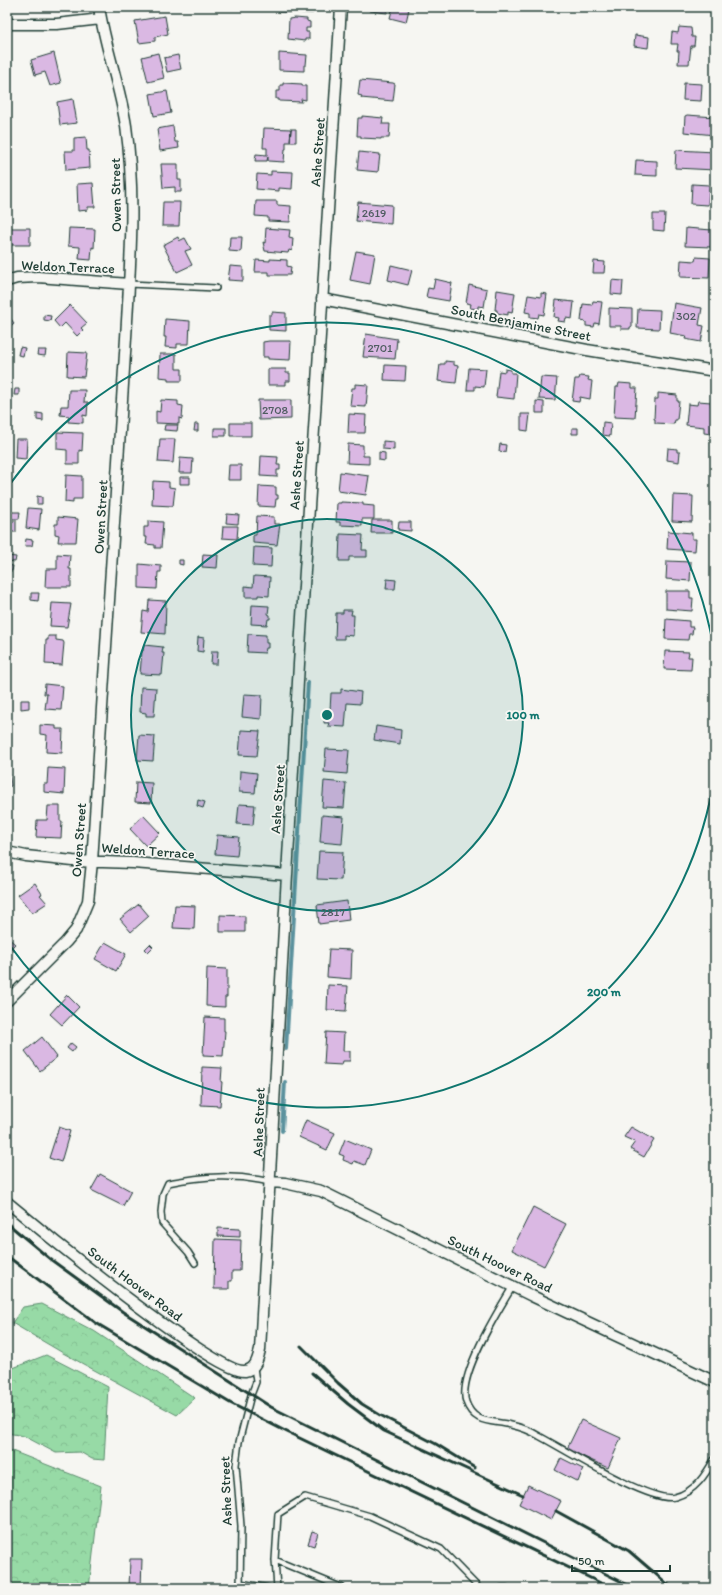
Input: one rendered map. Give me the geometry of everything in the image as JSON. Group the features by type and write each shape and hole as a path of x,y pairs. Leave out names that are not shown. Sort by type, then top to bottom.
{"street":[{"name":"Owen Street","path":"7,1001 76,930 88,901 92,862 129,284 132,188 129,146 121,101 99,7"},
{"name":"Ashe Street","path":"254,1367 260,1350 274,1084 341,7"},
{"path":"7,24 57,24 101,19"},
{"name":"Weldon Terrace","path":"7,281 18,278 38,277 129,284"},
{"name":"South Benjamine Street","path":"322,299 588,350 715,371"},
{"name":"Weldon Terrace","path":"7,852 26,856 92,862 134,863 287,875"},
{"name":"South Hoover Road","path":"270,1182 285,1183 321,1191 513,1286 715,1382"},
{"name":"South Hoover Road","path":"7,1202 118,1290 210,1356 236,1369 245,1370 254,1367"}],"lane":[{"path":"129,284 216,288"},
{"path":"195,1263 188,1252 162,1223 161,1212 163,1194 168,1184 189,1179 219,1176 251,1178 270,1182"},
{"path":"513,1286 480,1344 466,1381 466,1401 473,1414 490,1422 511,1424 538,1435 617,1479 653,1496 675,1498 692,1489 707,1473 715,1458"},
{"name":"Ashe Street","path":"240,1586 241,1526 236,1465 239,1442 251,1395 256,1382 254,1367"},
{"path":"277,1588 274,1560 278,1514 305,1497 370,1516 441,1549 479,1588"},
{"path":"274,1560 343,1588"},
{"path":"240,1586 269,1588"}],"green space":[{"path":"42,1304 94,1331 195,1398 177,1415 63,1353 12,1323 23,1307"},
{"path":"46,1355 108,1387 104,1460 92,1459 80,1452 56,1453 24,1436 7,1433 7,1385 13,1368"},
{"path":"7,1449 101,1486 89,1588 7,1588"}],"building":[{"path":"279,7 313,7 313,13 279,12"},
{"path":"371,7 388,7 387,13 370,11"},
{"path":"393,7 409,9 406,22 390,18"},
{"path":"165,16 168,34 155,37 155,41 139,43 135,21"},
{"path":"289,19 307,19 307,21 310,22 310,28 306,28 306,32 309,32 309,39 305,39 305,41 288,39"},
{"path":"679,27 691,28 692,37 695,37 694,46 691,46 689,64 678,64 678,44 671,44 672,32 678,33"},
{"path":"635,35 649,37 648,48 634,46"},
{"path":"54,53 61,83 50,86 45,72 35,75 31,60"},
{"path":"158,53 164,78 148,82 142,57"},
{"path":"279,53 307,55 304,71 279,70"},
{"path":"178,55 181,69 167,72 164,58"},
{"path":"360,80 395,84 393,101 361,98 362,96 358,95"},
{"path":"283,83 302,84 302,86 306,86 306,100 301,99 302,102 279,101 279,99 276,99 276,91 280,91 280,85 283,85"},
{"path":"684,83 702,84 701,101 683,100"},
{"path":"167,91 171,113 154,116 150,94"},
{"path":"73,99 77,123 60,125 57,102"},
{"path":"362,116 383,118 382,124 390,124 389,138 361,138 361,136 357,136 358,118 362,118"},
{"path":"685,116 715,117 715,135 684,132"},
{"path":"173,126 175,142 178,142 179,148 160,151 157,129"},
{"path":"264,128 291,129 290,142 286,142 284,162 268,161 268,156 267,161 255,161 256,154 267,155 267,148 263,148"},
{"path":"291,129 296,129 296,142 290,142"},
{"path":"86,137 87,150 89,150 90,168 66,170 65,151 74,151 74,138"},
{"path":"676,150 715,152 715,170 675,168"},
{"path":"359,152 380,154 378,172 357,170"},
{"path":"636,160 657,161 657,176 635,175"},
{"path":"161,164 178,164 178,180 181,180 181,192 175,192 175,187 163,188"},
{"path":"271,171 293,172 292,189 279,188 279,191 256,189 257,174 271,175"},
{"path":"93,183 95,207 88,207 88,210 78,211 77,184"},
{"path":"692,184 709,185 708,205 691,204"},
{"path":"256,201 277,201 277,205 291,206 290,222 268,221 268,217 255,216"},
{"path":"163,202 180,202 179,226 162,226"},
{"path":"358,202 392,205 391,224 356,221"},
{"path":"653,214 665,214 664,231 653,230"},
{"path":"7,228 30,228 30,245 7,245"},
{"path":"69,228 95,229 94,248 92,247 91,260 79,259 80,247 68,246"},
{"path":"266,228 290,230 289,237 293,238 292,251 289,250 288,253 265,251 263,242 265,243"},
{"path":"686,228 712,230 711,247 685,246"},
{"path":"178,237 179,241 185,238 191,249 185,251 192,265 177,272 163,245"},
{"path":"230,237 242,237 241,252 229,251"},
{"path":"356,251 375,254 370,284 350,280"},
{"path":"696,257 710,258 709,278 680,277 681,260 695,261"},
{"path":"270,259 287,260 287,266 291,267 290,275 269,275 269,272 255,272 256,260 270,261"},
{"path":"594,261 605,262 604,273 593,273"},
{"path":"391,265 412,270 408,285 388,280"},
{"path":"230,266 243,267 243,281 228,280"},
{"path":"435,279 452,283 449,301 426,297 428,288 433,289"},
{"path":"612,280 623,281 622,295 611,294"},
{"path":"469,285 487,289 484,307 478,306 478,309 470,308 471,304 466,303"},
{"path":"497,290 515,293 512,313 508,312 508,315 497,313 497,310 495,310"},
{"path":"541,293 547,294 544,315 539,314 538,318 530,317 530,313 525,312 528,295 541,297"},
{"path":"556,300 574,302 572,319 566,318 565,322 558,321 559,318 554,317"},
{"path":"593,301 602,302 599,324 595,323 594,327 586,326 586,322 581,321 583,304 592,305"},
{"path":"674,303 702,308 699,325 704,326 701,342 685,339 686,336 670,333"},
{"path":"70,305 87,323 81,328 83,330 77,336 65,323 60,328 54,321"},
{"path":"609,308 632,309 632,327 630,327 630,329 621,329 621,326 609,326"},
{"path":"638,309 660,310 659,329 637,328"},
{"path":"272,312 286,313 286,331 269,330 269,315 272,315"},
{"path":"7,314 14,323 7,329"},
{"path":"44,315 51,316 50,321 44,320"},
{"path":"165,319 190,321 189,344 177,344 177,348 165,347"},
{"path":"366,334 397,339 395,359 363,357"},
{"path":"291,341 290,360 268,359 268,357 263,357 263,342"},
{"path":"20,347 25,348 23,356 18,355"},
{"path":"38,350 46,350 45,356 37,355"},
{"path":"68,352 87,353 84,377 67,376"},
{"path":"160,354 176,354 176,369 182,369 182,381 168,381 168,378 159,377"},
{"path":"445,361 454,362 454,365 458,366 456,383 438,381 440,364 445,364"},
{"path":"385,365 406,366 405,381 384,380"},
{"path":"469,368 486,369 484,387 475,386 475,390 467,390"},
{"path":"268,369 286,369 286,373 290,373 290,381 286,381 286,385 268,385"},
{"path":"505,369 511,370 511,373 516,373 514,399 496,397 499,371 505,372"},
{"path":"580,376 589,377 588,380 592,381 590,399 580,397 579,402 572,401 575,379 579,379"},
{"path":"541,377 557,378 555,400 539,399"},
{"path":"619,383 632,384 632,388 637,388 635,418 614,417 616,387 618,387"},
{"path":"355,384 368,385 366,407 350,406 352,388 355,388"},
{"path":"15,389 19,389 19,395 14,395"},
{"path":"69,390 85,390 84,402 88,402 87,416 83,415 83,423 68,422 69,416 60,415 61,406 68,406"},
{"path":"658,393 677,395 677,401 679,401 677,420 675,420 674,424 655,423 655,399 658,399"},
{"path":"161,400 178,401 178,405 183,406 182,419 179,418 179,424 156,423 156,411 160,412"},
{"path":"258,400 291,400 291,419 259,420"},
{"path":"536,401 544,402 544,413 536,413"},
{"path":"698,401 711,402 711,406 713,406 711,434 704,433 704,427 686,425 688,404 697,405"},
{"path":"37,413 43,414 43,421 37,420"},
{"path":"349,414 366,415 365,433 348,433"},
{"path":"521,414 530,414 528,431 521,430"},
{"path":"603,422 611,423 610,436 602,435"},
{"path":"230,423 251,423 251,436 230,436"},
{"path":"195,424 198,424 198,431 194,431"},
{"path":"165,425 178,425 177,431 164,430"},
{"path":"214,428 226,428 226,436 214,436"},
{"path":"572,428 578,428 578,434 572,434"},
{"path":"57,432 83,433 82,451 79,450 79,464 67,464 67,450 57,449"},
{"path":"16,439 27,439 26,459 15,458"},
{"path":"160,439 175,439 173,463 158,462"},
{"path":"383,441 394,442 394,450 383,449"},
{"path":"348,444 363,445 363,456 369,456 369,464 347,463"},
{"path":"500,444 506,445 505,452 499,451"},
{"path":"668,448 677,449 677,452 680,452 679,462 667,460"},
{"path":"379,452 385,453 385,461 379,460"},
{"path":"261,456 278,457 277,465 280,465 280,470 277,470 277,477 260,476"},
{"path":"180,458 193,459 192,473 179,473"},
{"path":"229,465 241,465 241,480 228,480"},
{"path":"340,472 369,476 366,495 338,491"},
{"path":"66,475 82,476 82,499 73,499 73,503 65,502"},
{"path":"180,477 190,477 190,484 180,484"},
{"path":"153,481 169,482 169,487 175,488 173,506 152,505"},
{"path":"259,486 276,487 276,495 278,495 278,499 276,499 275,507 258,506"},
{"path":"673,495 693,496 692,522 672,521"},
{"path":"37,496 42,497 42,504 37,504"},
{"path":"337,503 363,503 363,505 374,506 374,519 362,519 362,526 340,525 340,522 336,522"},
{"path":"28,508 41,509 39,530 26,528"},
{"path":"8,512 20,512 19,519 8,519"},
{"path":"227,514 239,515 238,524 226,523"},
{"path":"257,516 274,517 274,524 280,524 277,545 253,543 253,535 256,535"},
{"path":"58,517 78,519 76,542 58,542 59,535 55,534 55,524 58,524"},
{"path":"372,520 392,520 392,533 371,533"},
{"path":"7,521 16,521 16,532 7,532"},
{"path":"148,521 163,522 161,548 155,548 155,545 146,544 147,537 144,537 144,527 148,527"},
{"path":"399,522 411,522 411,531 398,530"},
{"path":"223,526 238,526 237,539 222,538"},
{"path":"668,531 692,533 692,539 696,539 695,551 667,549"},
{"path":"340,534 363,535 362,550 367,550 367,557 349,557 349,561 339,561"},
{"path":"26,539 33,540 32,546 25,546"},
{"path":"254,547 272,548 271,567 253,566"},
{"path":"57,554 70,555 69,569 71,569 71,587 45,587 46,569 57,569"},
{"path":"203,554 218,555 217,568 202,567"},
{"path":"8,556 16,557 15,562 7,561"},
{"path":"179,560 183,560 183,565 179,564"},
{"path":"667,561 691,562 690,581 666,579"},
{"path":"139,564 161,566 161,572 158,572 157,589 139,588"},
{"path":"7,565 13,566 12,571 7,570"},
{"path":"254,576 270,577 269,596 258,595 258,597 245,597 245,586 253,587"},
{"path":"387,579 396,580 395,589 386,589"},
{"path":"666,591 690,591 690,598 693,598 692,611 666,609"},
{"path":"31,593 39,593 38,601 31,600"},
{"path":"149,600 166,601 165,634 141,632 143,611 148,612"},
{"path":"52,603 71,604 67,627 50,626"},
{"path":"252,605 269,606 268,614 270,615 270,619 268,619 267,625 251,624"},
{"path":"343,610 352,610 351,615 354,615 353,636 344,635 344,639 335,639 336,613 343,613"},
{"path":"666,619 689,621 689,627 693,627 692,634 689,634 688,640 665,639"},
{"path":"248,634 266,635 266,643 268,643 268,648 266,648 265,653 247,652"},
{"path":"48,636 56,636 56,640 63,641 64,643 62,665 45,664 46,640 48,640"},
{"path":"198,637 204,638 203,652 197,651"},
{"path":"144,645 163,647 162,653 164,653 162,675 140,674"},
{"path":"212,651 218,651 217,664 211,664"},
{"path":"665,651 689,652 688,657 692,657 691,670 664,669"},
{"path":"45,684 63,686 61,710 45,709 47,694 44,694"},
{"path":"141,687 156,688 154,716 146,716 146,713 140,712"},
{"path":"341,689 361,692 360,704 347,703 345,727 328,726 329,723 324,723 325,710 330,710 331,693 341,693"},
{"path":"244,694 262,695 261,719 242,717"},
{"path":"21,700 29,700 29,708 21,709"},
{"path":"40,725 56,726 56,729 63,729 62,753 46,752 47,735 40,734"},
{"path":"376,726 401,730 400,744 374,740"},
{"path":"241,730 260,731 257,756 239,755"},
{"path":"139,735 155,736 153,761 137,760"},
{"path":"326,749 349,750 347,774 324,772"},
{"path":"48,768 65,769 64,794 44,792 44,784 47,784"},
{"path":"7,769 9,769 11,786 7,787"},
{"path":"240,771 257,773 255,793 239,792"},
{"path":"324,781 346,783 344,808 322,807"},
{"path":"136,782 152,783 151,803 135,802"},
{"path":"198,800 205,802 203,808 197,806"},
{"path":"239,804 255,805 253,825 237,824"},
{"path":"48,806 60,806 60,821 62,821 61,838 36,837 37,820 47,820"},
{"path":"143,815 160,833 146,846 130,829"},
{"path":"322,815 344,817 342,844 320,842"},
{"path":"217,835 239,837 237,856 215,854"},
{"path":"319,851 343,852 341,880 317,879"},
{"path":"35,883 42,894 40,895 47,903 32,913 18,895"},
{"path":"347,901 349,920 319,924 317,905"},
{"path":"139,904 149,916 131,932 120,919"},
{"path":"175,905 195,906 194,929 173,928"},
{"path":"220,915 245,916 245,932 220,932"},
{"path":"7,937 15,944 7,952"},
{"path":"105,942 126,954 116,971 95,959"},
{"path":"150,944 153,947 148,952 145,949"},
{"path":"329,949 352,950 351,979 327,977"},
{"path":"207,968 227,969 227,997 225,997 225,1007 206,1006"},
{"path":"328,985 348,986 346,1011 327,1010"},
{"path":"67,995 79,1007 62,1025 50,1014"},
{"path":"205,1017 224,1018 225,1031 223,1056 203,1055"},
{"path":"326,1032 344,1033 343,1051 350,1051 350,1061 343,1061 342,1065 324,1064"},
{"path":"42,1037 57,1057 40,1071 25,1051"},
{"path":"71,1043 76,1047 72,1052 67,1048"},
{"path":"202,1067 222,1068 220,1106 201,1105"},
{"path":"306,1120 335,1133 327,1150 299,1137"},
{"path":"59,1127 70,1131 61,1162 49,1158"},
{"path":"631,1127 654,1140 644,1157 630,1149 635,1142 624,1137"},
{"path":"345,1139 371,1150 365,1165 354,1161 353,1164 343,1160 344,1156 339,1154"},
{"path":"100,1174 131,1191 123,1206 91,1190"},
{"path":"533,1207 566,1224 544,1266 512,1250"},
{"path":"218,1228 240,1229 240,1237 218,1236"},
{"path":"215,1239 241,1240 240,1271 232,1271 232,1281 229,1281 229,1289 214,1289"},
{"path":"581,1420 621,1438 608,1468 567,1449"},
{"path":"561,1458 583,1469 578,1482 555,1470"},
{"path":"528,1485 561,1501 551,1520 519,1504"},
{"path":"312,1531 318,1533 314,1546 308,1544"},
{"path":"130,1559 142,1559 141,1588 129,1588"}],"waterway":[{"path":"286,1049 308,682"},
{"path":"282,1131 285,1082"}],"railway":[{"path":"7,1223 50,1259 123,1312 271,1407 634,1588"},
{"path":"7,1256 96,1323 230,1403 611,1588"},
{"path":"301,1346 338,1383 362,1404 436,1444 475,1468"},
{"path":"312,1373 348,1404 384,1431 523,1495"},
{"path":"556,1511 629,1551 672,1588"}]}
